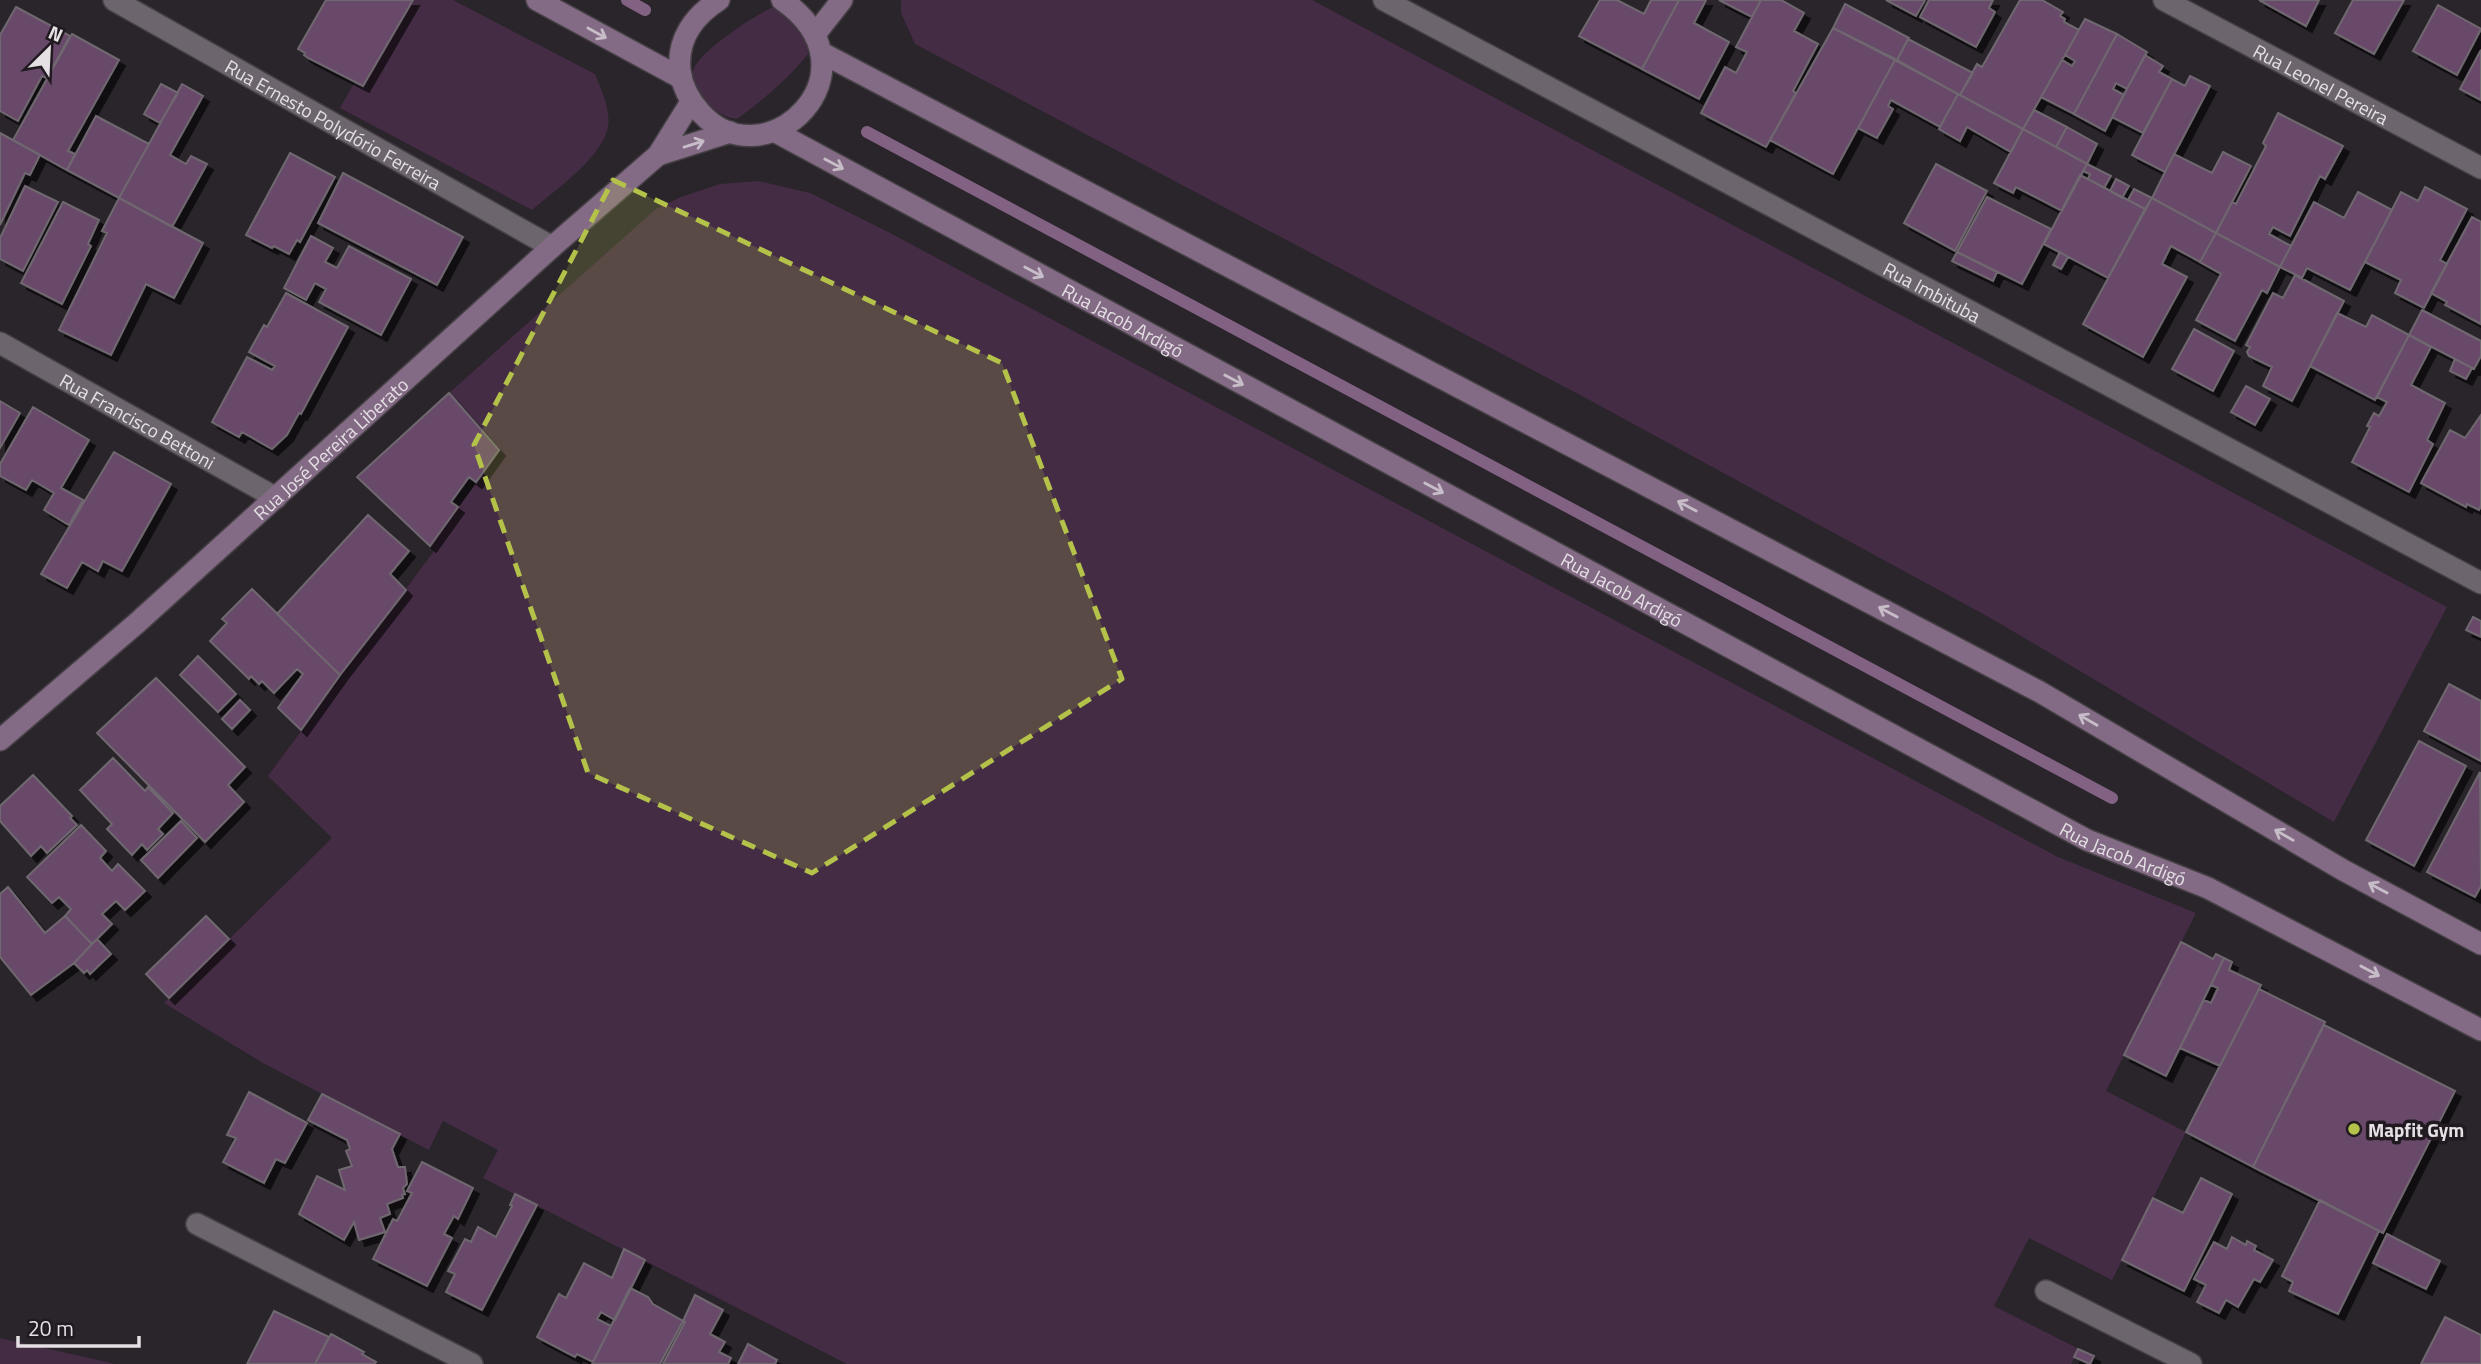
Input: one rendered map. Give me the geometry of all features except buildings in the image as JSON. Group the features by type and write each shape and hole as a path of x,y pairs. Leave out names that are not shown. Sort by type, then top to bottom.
{"main road":[{"path":"537,0 681,78"},
{"path":"719,0 703,11 687,33 679,60 681,78 691,102 708,121 730,132 754,135 774,131 791,123 806,109 817,92 822,73 819,43 799,12 782,0"},
{"path":"819,43 842,0"},
{"path":"819,43 2040,691 2343,870 2481,944"},
{"name":"Rua José Pereira Liberato","path":"0,740 137,623 552,247 658,155 691,102"},
{"name":"Rua Jacob Ardigó","path":"774,131 2087,840 2208,888 2481,1030"},
{"name":"Rua José Pereira Liberato","path":"658,155 730,132"}],"street":[{"name":"Rua Ernesto Polydório Ferreira","path":"114,0 552,247"},
{"name":"Rua Imbituba","path":"1384,0 2481,583"},
{"name":"Rua Leonel Pereira","path":"2164,0 2481,168"},
{"name":"Rua Francisco Bettoni","path":"0,343 276,498"},
{"path":"197,1224 472,1364"},
{"path":"2046,1291 2191,1364"}],"highlighted area":[{"path":"613,180 1002,363 1122,679 812,873 588,773 474,445"}],"shaded area":[{"path":"401,0 453,0 595,74 608,114 604,139 597,151 576,173 532,210 340,108"},
{"path":"901,0 1312,0 2447,607 2334,822 1994,620 1582,396 915,44 901,13"},
{"path":"773,7 802,31 808,54 775,89 737,119 717,112 700,93 694,81 693,71 697,63 715,45"},
{"path":"759,181 810,193 890,233 2058,857 2196,913 2106,1091 2186,1132 2112,1280 2029,1238 1994,1306 2079,1349 2071,1364 847,1364 483,1178 498,1150 443,1121 429,1150 263,1063 164,1003 332,838 268,776 434,551 430,546 499,451 449,393 656,209 720,184"},
{"path":"0,1338 111,1363 113,1364 0,1364"}],"waterway":[{"path":"627,0 645,10"},
{"path":"867,132 2112,798"}],"place":[{"name":"Mapfit Gym","path":"2354,1129"}]}
